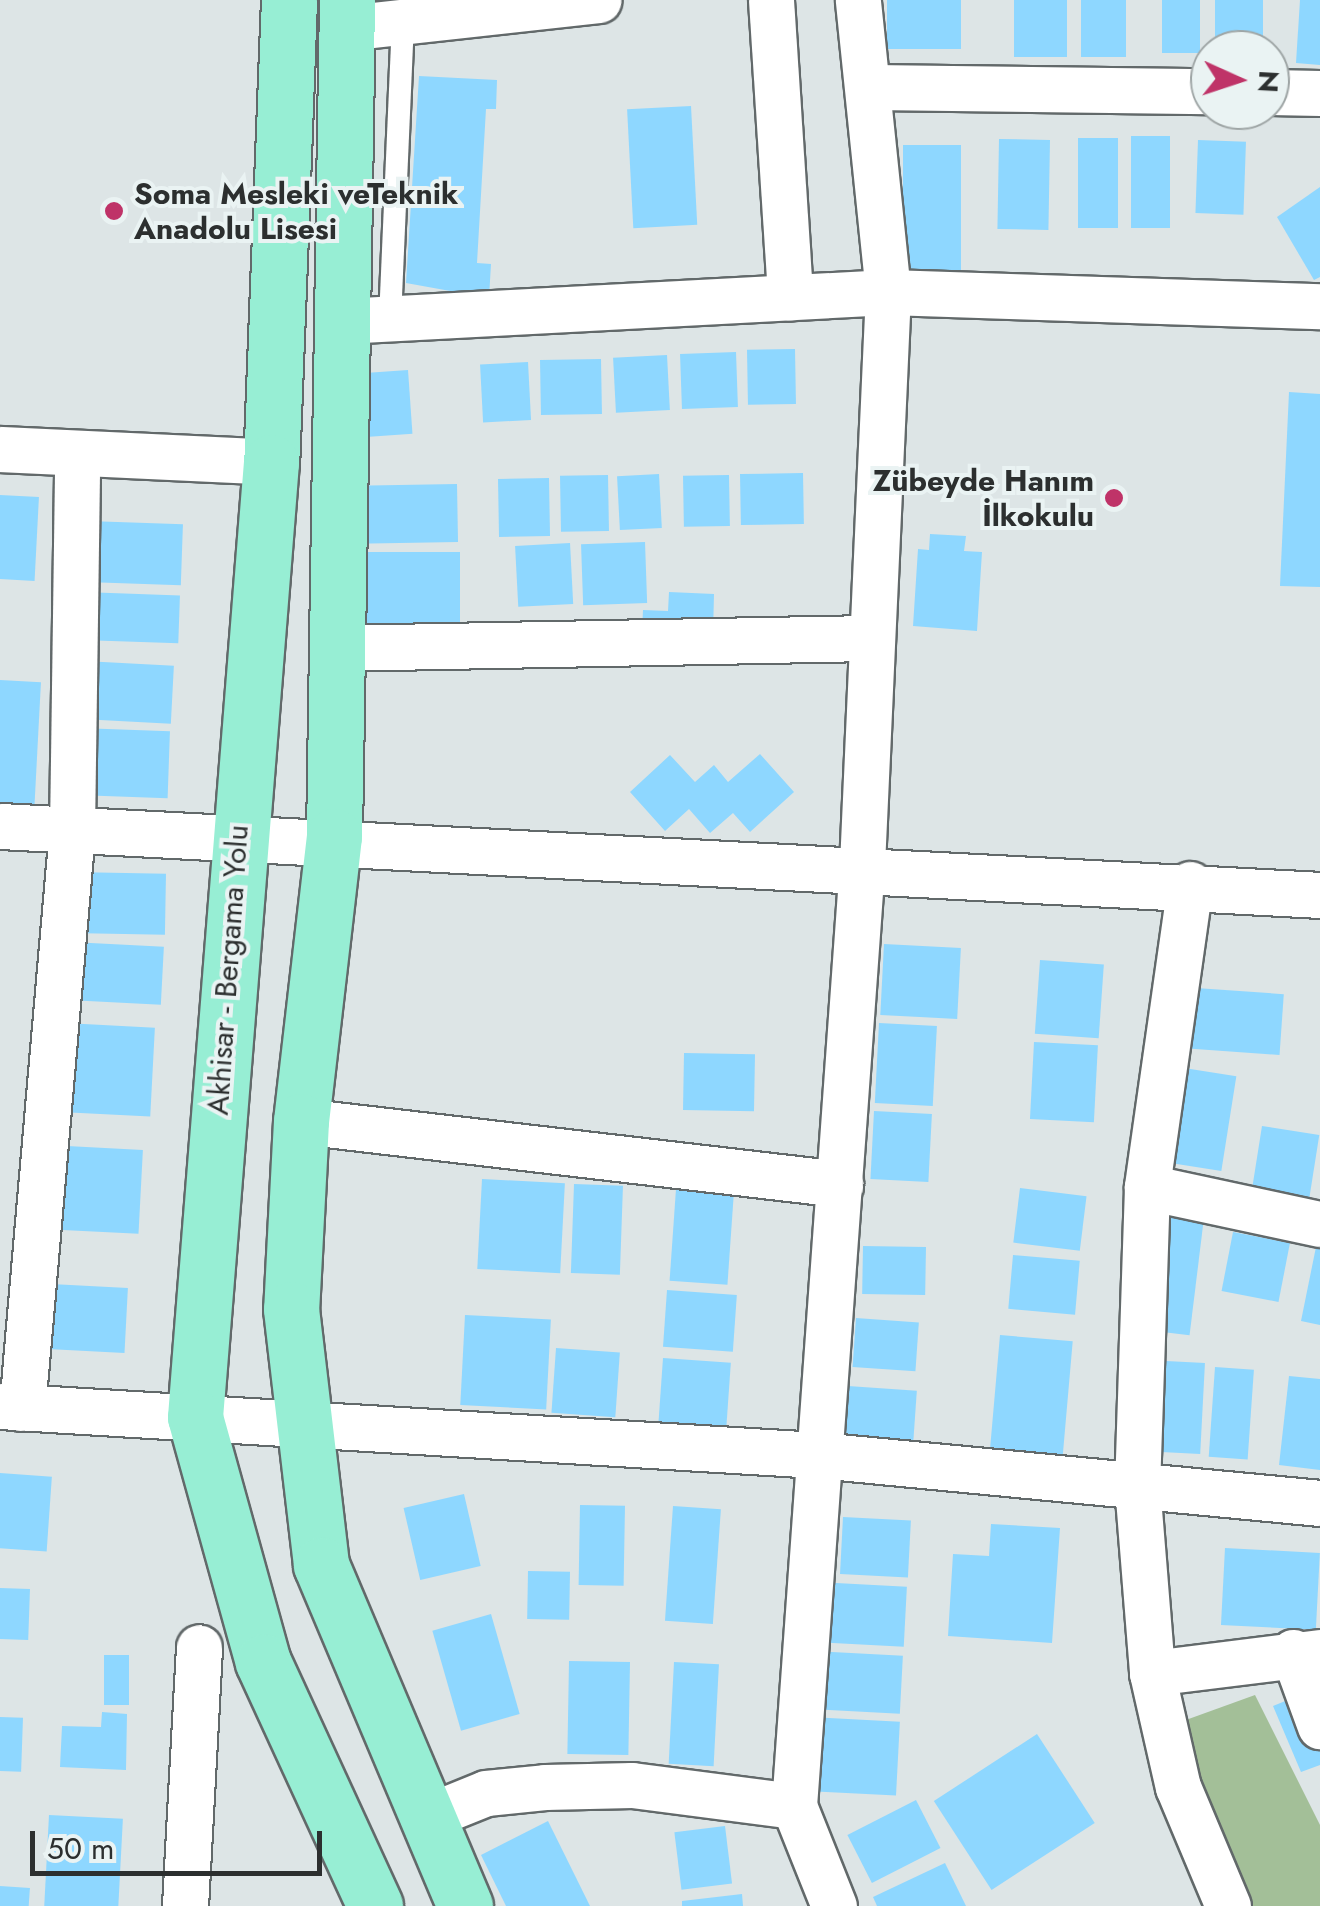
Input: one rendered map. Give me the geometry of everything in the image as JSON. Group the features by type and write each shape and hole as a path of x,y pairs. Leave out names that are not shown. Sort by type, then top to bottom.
{"main road":[{"name":"Akhisar - Bergama Yolu","path":"290,0 270,462 236,838 195,1417 263,1662 375,1906"},
{"path":"346,14 366,320 335,648 334,836 300,1121 292,1309 301,1428 321,1565 465,1906"}],"street":[{"path":"772,0 790,296"},
{"path":"834,1906 794,1806 862,865 888,292 872,87 858,0"},
{"path":"346,14 569,2"},
{"path":"872,87 1190,92"},
{"path":"1290,92 1320,93"},
{"path":"366,320 888,292 1320,306"},
{"path":"0,449 270,462"},
{"path":"78,453 72,831 11,1407 195,1417 301,1428 818,1455 1320,1503"},
{"path":"335,648 872,638"},
{"path":"0,826 236,838 334,836 1190,884 1320,895"},
{"path":"1190,884 1147,1186 1137,1485 1152,1673 1178,1787 1228,1906"},
{"path":"300,1121 840,1184"},
{"path":"1147,1186 1320,1224"},
{"path":"185,1906 199,1647"},
{"path":"1152,1673 1306,1652 1320,1726"},
{"path":"428,1816 486,1793 580,1786 794,1806"}],"lane":[{"path":"366,320 404,11"}],"green space":[{"path":"1255,1695 1320,1825 1320,1906 1247,1906 1172,1725"}],"building":[{"path":"887,0 961,0 961,49 887,49"},
{"path":"1014,0 1067,0 1067,57 1014,57"},
{"path":"1081,0 1126,0 1126,57 1081,57"},
{"path":"1162,0 1200,0 1200,30 1190,30 1190,53 1162,53"},
{"path":"1215,0 1263,0 1263,30 1215,30"},
{"path":"1300,0 1320,0 1320,65 1296,63"},
{"path":"419,76 497,80 496,109 486,109 477,263 491,264 489,298 406,283"},
{"path":"691,106 697,225 633,228 627,109"},
{"path":"1131,136 1170,136 1170,228 1131,228"},
{"path":"1078,138 1118,138 1118,228 1078,228"},
{"path":"999,139 1050,140 1048,230 997,229"},
{"path":"1198,140 1246,142 1243,215 1195,213"},
{"path":"903,145 961,145 961,277 903,277"},
{"path":"1320,187 1320,277 1314,280 1277,217"},
{"path":"795,349 796,404 748,405 747,350"},
{"path":"736,352 738,407 682,409 680,354"},
{"path":"667,355 670,410 616,413 613,358"},
{"path":"601,359 602,414 541,415 540,360"},
{"path":"528,362 531,420 483,422 480,365"},
{"path":"408,370 412,434 345,439 340,375"},
{"path":"1289,392 1320,394 1320,587 1280,586"},
{"path":"803,473 804,524 741,525 740,474"},
{"path":"659,474 662,528 620,530 617,476"},
{"path":"608,475 609,531 561,532 560,476"},
{"path":"729,475 730,526 684,527 683,476"},
{"path":"549,478 550,536 499,537 498,479"},
{"path":"457,484 458,542 356,544 355,486"},
{"path":"0,495 39,497 35,581 0,579"},
{"path":"88,521 183,524 181,585 86,582"},
{"path":"930,534 966,536 964,551 982,552 977,631 913,626 918,549 929,550"},
{"path":"645,542 647,603 583,605 581,544"},
{"path":"570,543 573,604 518,607 515,546"},
{"path":"355,552 460,552 460,634 355,634"},
{"path":"83,592 180,595 178,643 81,640"},
{"path":"669,592 714,594 713,634 642,631 643,610 668,611"},
{"path":"84,661 174,666 171,724 81,719"},
{"path":"0,680 41,682 34,808 0,806"},
{"path":"79,728 170,731 168,798 77,795"},
{"path":"760,754 794,792 750,832 733,813 710,833 689,809 665,831 630,792 670,755 695,782 714,765 728,782"},
{"path":"71,872 166,874 165,935 70,933"},
{"path":"71,942 164,947 161,1005 68,1000"},
{"path":"884,944 961,948 957,1019 880,1015"},
{"path":"1040,960 1104,964 1099,1038 1035,1034"},
{"path":"1196,988 1284,994 1280,1055 1192,1049"},
{"path":"65,1023 155,1028 150,1117 60,1112"},
{"path":"879,1023 937,1026 933,1106 875,1103"},
{"path":"1034,1042 1098,1045 1094,1122 1030,1119"},
{"path":"684,1053 755,1054 754,1111 683,1110"},
{"path":"1184,1068 1236,1076 1221,1171 1169,1163"},
{"path":"874,1111 932,1114 928,1182 870,1179"},
{"path":"1262,1126 1319,1135 1308,1205 1251,1196"},
{"path":"67,1146 143,1150 138,1234 63,1230"},
{"path":"482,1179 565,1183 560,1273 477,1269"},
{"path":"574,1184 623,1186 620,1275 571,1273"},
{"path":"1020,1188 1087,1196 1080,1251 1013,1243"},
{"path":"676,1189 734,1193 727,1285 670,1281"},
{"path":"1162,1215 1204,1220 1190,1335 1148,1330"},
{"path":"1233,1232 1290,1243 1278,1302 1222,1291"},
{"path":"1317,1242 1320,1243 1320,1325 1301,1321"},
{"path":"863,1246 926,1247 925,1295 862,1294"},
{"path":"1013,1255 1080,1261 1075,1315 1008,1309"},
{"path":"51,1284 128,1288 124,1353 48,1349"},
{"path":"667,1290 737,1295 733,1352 663,1347"},
{"path":"465,1315 551,1320 546,1409 460,1405"},
{"path":"856,1318 919,1322 915,1371 853,1367"},
{"path":"1000,1335 1073,1341 1062,1462 989,1456"},
{"path":"556,1348 620,1352 615,1417 551,1413"},
{"path":"663,1358 731,1363 726,1430 658,1425"},
{"path":"1166,1361 1205,1363 1200,1454 1161,1452"},
{"path":"1215,1367 1254,1370 1248,1460 1209,1457"},
{"path":"1289,1376 1320,1379 1320,1470 1279,1465"},
{"path":"848,1386 917,1391 913,1443 844,1438"},
{"path":"0,1473 52,1477 47,1551 0,1548"},
{"path":"464,1494 481,1566 420,1580 404,1508"},
{"path":"580,1505 625,1506 624,1586 579,1585"},
{"path":"673,1506 721,1509 713,1624 665,1621"},
{"path":"843,1517 911,1521 908,1577 840,1574"},
{"path":"991,1524 1060,1528 1052,1643 948,1636 953,1554 989,1556"},
{"path":"1225,1548 1320,1553 1316,1630 1221,1625"},
{"path":"528,1571 570,1572 569,1620 527,1619"},
{"path":"817,1582 907,1587 904,1647 814,1642"},
{"path":"0,1588 30,1589 28,1640 0,1639"},
{"path":"491,1614 520,1714 461,1731 432,1631"},
{"path":"813,1651 903,1656 900,1714 810,1709"},
{"path":"104,1655 129,1655 129,1705 104,1705"},
{"path":"569,1661 630,1662 628,1755 567,1754"},
{"path":"674,1662 719,1664 714,1766 669,1764"},
{"path":"1300,1695 1320,1743 1320,1765 1301,1772 1273,1706"},
{"path":"102,1712 127,1714 126,1770 60,1767 62,1726 101,1727"},
{"path":"0,1717 23,1718 21,1772 0,1771"},
{"path":"810,1717 900,1722 896,1796 806,1791"},
{"path":"1037,1734 1095,1823 992,1890 934,1801"},
{"path":"916,1800 941,1848 872,1883 847,1835"},
{"path":"49,1815 123,1819 118,1906 44,1906"},
{"path":"548,1821 590,1906 506,1906 481,1855"},
{"path":"725,1826 732,1884 681,1890 674,1832"},
{"path":"945,1863 966,1906 877,1906 873,1897"},
{"path":"0,1886 30,1888 29,1906 0,1906"},
{"path":"742,1894 743,1906 682,1906 682,1901"}],"place":[{"name":"Soma Mesleki veTeknik Anadolu Lisesi","path":"114,211"},
{"name":"Zübeyde Hanım İlkokulu","path":"1114,498"}]}
